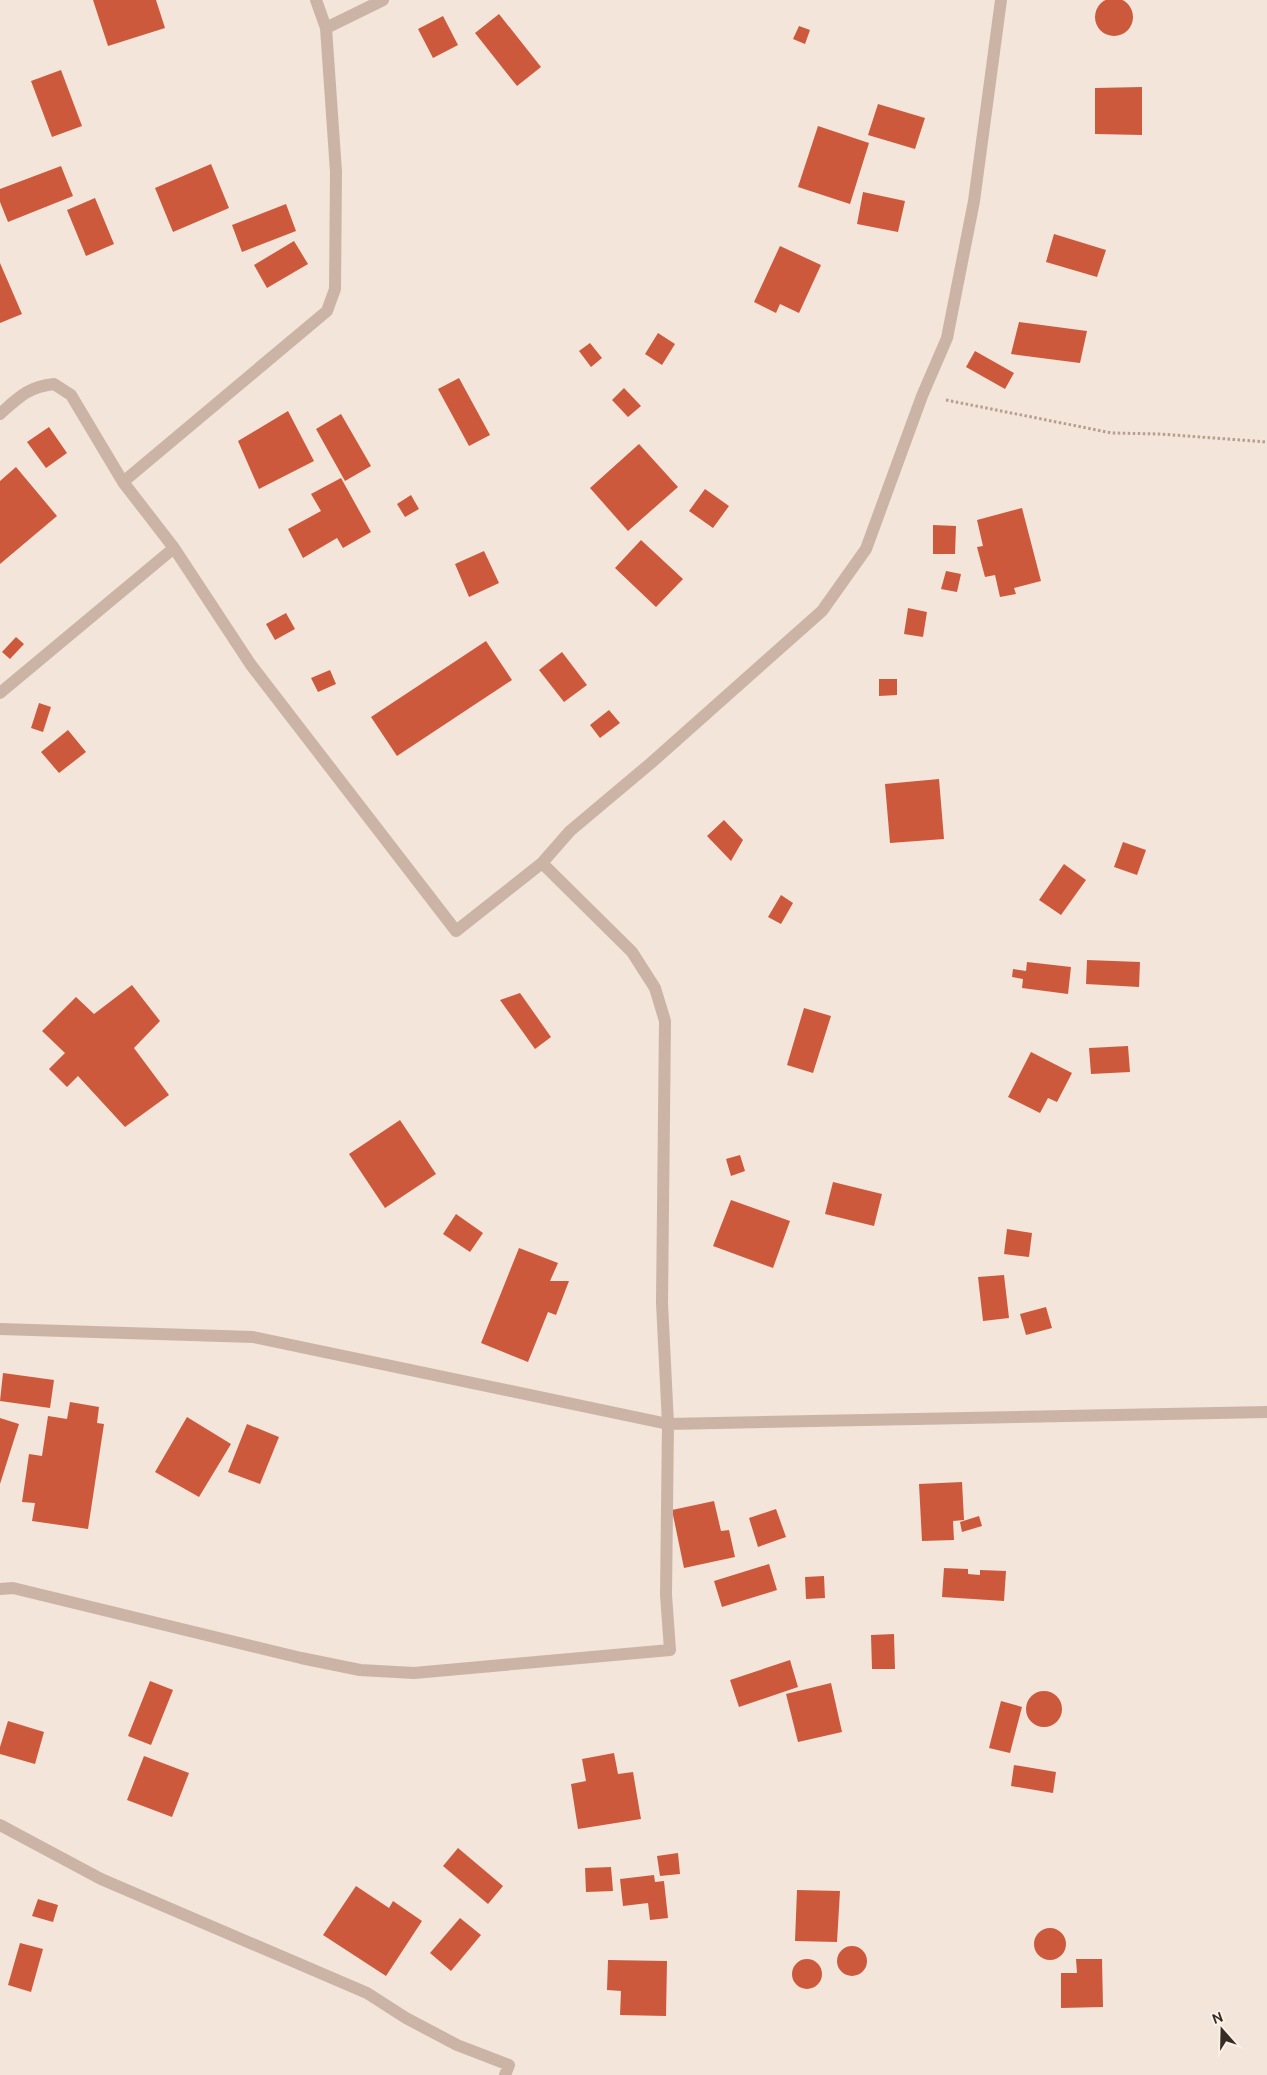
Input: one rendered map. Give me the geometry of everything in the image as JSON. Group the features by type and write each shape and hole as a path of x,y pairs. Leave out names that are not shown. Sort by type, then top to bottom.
{"street":[{"path":"123,482 328,311 334,289 336,172 326,28 316,0"},
{"path":"326,28 383,0"},
{"path":"0,414 22,394 38,386 54,384 71,395 123,482 174,548 251,666 456,931 542,863 570,831 651,763 822,611 866,549 922,396 947,338 974,201 1001,0"},
{"path":"0,693 174,548"},
{"path":"0,1589 13,1588 291,1656 360,1670 414,1673 670,1650 666,1595 668,1424 662,1303 665,1021 655,988 632,952 542,863"},
{"path":"0,1329 253,1337 668,1424 1267,1412"},
{"path":"0,1825 101,1879 367,1993 406,2018 457,2045 509,2065 505,2075"}],"path":[{"path":"922,396 1112,433 1160,434 1267,442"}],"building":[{"path":"1114,-2 1127,4 1133,17 1127,30 1114,36 1101,30 1095,17 1101,4"},
{"path":"93,0 156,0 165,28 108,46"},
{"path":"499,14 541,67 517,86 475,33"},
{"path":"443,16 458,45 433,58 418,29"},
{"path":"799,26 810,30 805,44 793,39"},
{"path":"61,70 82,126 52,137 31,81"},
{"path":"1142,87 1142,135 1095,134 1095,88"},
{"path":"878,104 925,118 915,149 868,135"},
{"path":"818,126 869,143 850,204 798,187"},
{"path":"211,164 229,208 173,232 155,188"},
{"path":"61,166 73,196 8,222 0,202 0,189"},
{"path":"863,192 905,201 898,232 857,224"},
{"path":"95,198 114,244 86,256 67,210"},
{"path":"286,204 296,231 242,252 232,225"},
{"path":"1054,234 1106,250 1097,277 1046,262"},
{"path":"294,241 308,264 267,288 254,265"},
{"path":"780,246 821,265 799,313 780,304 776,313 754,302"},
{"path":"0,263 22,314 0,323"},
{"path":"1019,322 1087,331 1080,363 1011,354"},
{"path":"658,333 675,344 662,365 645,354"},
{"path":"590,343 602,358 591,367 579,351"},
{"path":"975,351 1014,373 1005,389 966,367"},
{"path":"459,378 490,435 469,446 438,389"},
{"path":"624,388 641,406 628,417 612,400"},
{"path":"288,411 314,461 259,489 238,441"},
{"path":"341,414 371,466 345,481 316,429"},
{"path":"49,427 67,453 46,468 27,442"},
{"path":"639,444 678,487 628,531 590,488"},
{"path":"16,467 57,516 0,564 0,481"},
{"path":"341,478 371,532 343,548 337,538 303,558 288,529 321,511 311,494"},
{"path":"705,489 729,506 713,528 689,511"},
{"path":"411,495 419,509 405,517 397,504"},
{"path":"1022,508 1041,581 1014,588 1016,594 1000,597 995,575 985,577 977,547 983,546 977,520"},
{"path":"933,525 956,526 955,554 933,554"},
{"path":"641,540 683,579 656,607 615,568"},
{"path":"484,551 499,583 469,597 455,564"},
{"path":"946,571 961,574 957,592 941,589"},
{"path":"908,608 927,612 923,637 904,634"},
{"path":"286,613 295,629 275,640 266,624"},
{"path":"16,637 24,644 10,659 2,652"},
{"path":"486,641 512,680 397,756 371,717"},
{"path":"562,652 587,685 564,702 539,670"},
{"path":"330,670 336,684 318,692 311,678"},
{"path":"879,679 897,679 897,695 879,696"},
{"path":"39,703 51,707 43,732 31,728"},
{"path":"609,710 620,723 600,738 590,725"},
{"path":"68,730 86,752 59,773 41,752"},
{"path":"939,779 944,839 890,843 885,784"},
{"path":"724,820 743,840 731,861 707,836"},
{"path":"1123,842 1146,850 1137,875 1114,867"},
{"path":"1064,864 1086,880 1061,915 1039,900"},
{"path":"781,895 793,903 781,924 768,917"},
{"path":"1087,960 1140,962 1139,987 1086,984"},
{"path":"1027,962 1071,967 1068,994 1022,988 1023,979 1012,977 1013,969 1026,971"},
{"path":"132,985 160,1021 134,1048 169,1095 125,1127 78,1076 67,1087 49,1069 65,1053 42,1031 76,997 94,1014"},
{"path":"520,993 551,1037 535,1049 500,1000"},
{"path":"804,1008 831,1016 813,1073 787,1065"},
{"path":"1128,1046 1130,1072 1091,1074 1089,1048"},
{"path":"1031,1052 1072,1073 1057,1102 1048,1098 1040,1113 1008,1097"},
{"path":"400,1120 436,1174 385,1208 349,1154"},
{"path":"740,1155 745,1171 731,1176 726,1159"},
{"path":"833,1182 882,1194 874,1226 825,1214"},
{"path":"731,1200 790,1221 773,1268 713,1246"},
{"path":"456,1214 483,1233 470,1252 443,1234"},
{"path":"1007,1229 1032,1233 1029,1257 1004,1254"},
{"path":"519,1248 558,1263 550,1281 569,1281 556,1315 548,1312 528,1362 481,1343"},
{"path":"1004,1275 1009,1318 983,1321 978,1277"},
{"path":"1046,1307 1052,1328 1026,1335 1020,1314"},
{"path":"3,1373 54,1380 50,1408 0,1401"},
{"path":"70,1402 99,1407 97,1423 104,1424 88,1529 32,1521 35,1503 22,1502 29,1454 42,1456 48,1416 67,1419"},
{"path":"187,1417 231,1444 199,1497 155,1472"},
{"path":"0,1418 19,1424 0,1484"},
{"path":"247,1424 279,1437 260,1484 228,1472"},
{"path":"962,1482 964,1520 953,1521 954,1540 922,1541 919,1484"},
{"path":"714,1501 721,1531 729,1530 735,1557 684,1568 672,1510"},
{"path":"776,1509 786,1537 758,1547 749,1518"},
{"path":"979,1516 982,1526 962,1532 960,1522"},
{"path":"769,1564 777,1590 722,1607 714,1581"},
{"path":"944,1568 968,1569 968,1574 980,1575 980,1570 1006,1571 1004,1601 942,1597"},
{"path":"824,1576 825,1598 806,1599 805,1577"},
{"path":"894,1634 895,1669 872,1669 871,1635"},
{"path":"790,1660 798,1687 739,1707 730,1680"},
{"path":"150,1681 173,1690 151,1745 128,1736"},
{"path":"831,1683 842,1732 798,1742 786,1694"},
{"path":"1044,1691 1051,1692 1057,1696 1061,1702 1061,1716 1057,1722 1051,1726 1044,1727 1037,1726 1031,1722 1027,1716 1026,1709 1027,1702 1031,1696 1037,1692"},
{"path":"1001,1701 1022,1707 1010,1753 989,1748"},
{"path":"8,1721 44,1732 35,1764 0,1754 0,1747"},
{"path":"614,1753 618,1774 633,1772 641,1819 578,1829 571,1784 586,1781 582,1759"},
{"path":"144,1756 189,1773 172,1817 127,1800"},
{"path":"1014,1765 1056,1772 1053,1793 1011,1786"},
{"path":"458,1848 503,1886 488,1904 443,1866"},
{"path":"678,1853 680,1874 660,1876 657,1856"},
{"path":"611,1867 613,1891 586,1892 585,1868"},
{"path":"654,1875 655,1882 664,1881 668,1918 650,1920 648,1903 623,1906 620,1879"},
{"path":"356,1886 389,1908 393,1901 422,1921 386,1976 323,1935"},
{"path":"797,1890 840,1891 837,1942 795,1941"},
{"path":"38,1899 58,1905 53,1922 32,1916"},
{"path":"460,1918 481,1935 451,1971 430,1953"},
{"path":"1050,1928 1056,1929 1061,1933 1065,1938 1065,1950 1061,1955 1056,1959 1050,1960 1044,1959 1039,1955 1035,1950 1034,1944 1035,1938 1039,1933 1044,1929"},
{"path":"20,1943 43,1949 31,1992 8,1985"},
{"path":"852,1946 863,1950 867,1961 863,1972 852,1976 841,1972 837,1961 841,1950"},
{"path":"807,1959 818,1963 822,1974 818,1985 807,1989 796,1985 792,1974 796,1963"},
{"path":"1076,1959 1102,1959 1103,2007 1061,2008 1061,1973 1077,1973"},
{"path":"608,1960 667,1961 666,2016 620,2015 621,1991 607,1990"}]}
